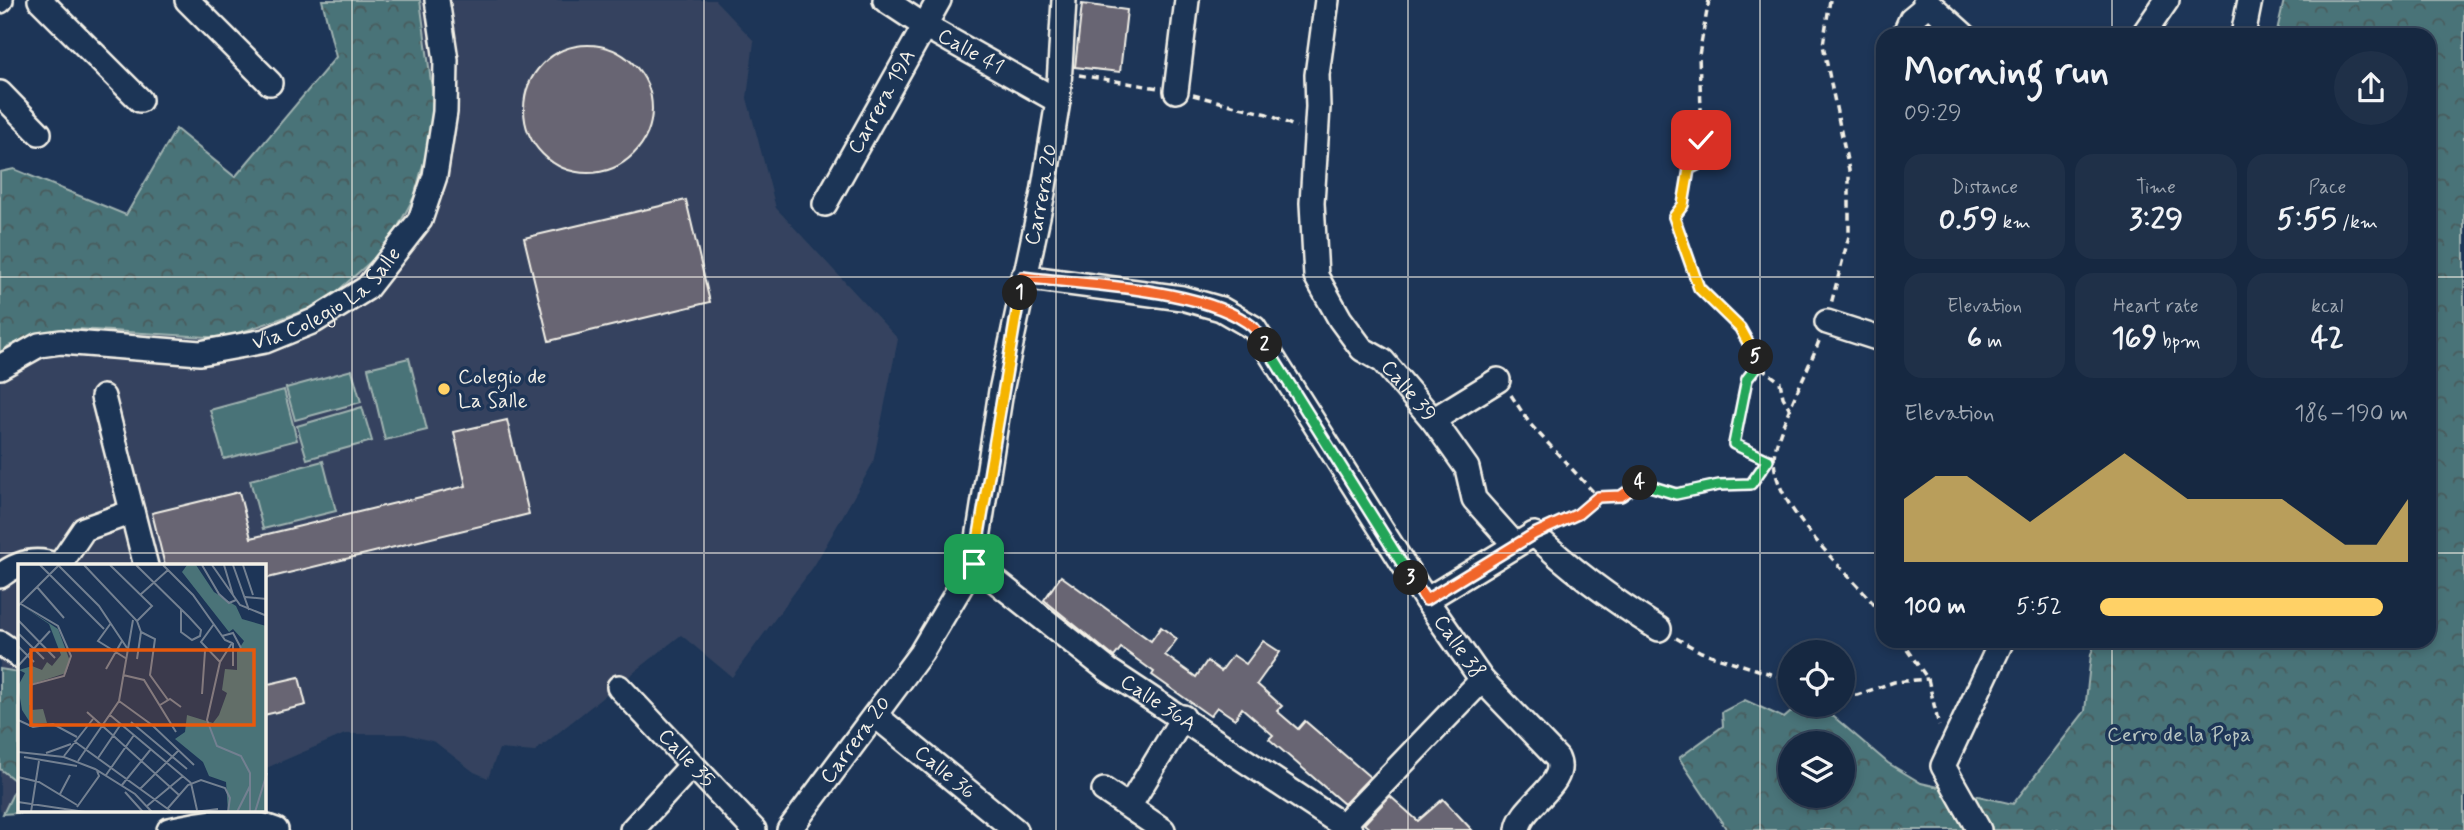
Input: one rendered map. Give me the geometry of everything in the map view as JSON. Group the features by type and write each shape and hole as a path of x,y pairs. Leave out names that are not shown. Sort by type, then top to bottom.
{"street":[{"path":"40,0 140,100"},
{"path":"187,0 270,83"},
{"name":"Vía Colegio La Salle","path":"0,367 39,345 61,342 200,353 265,341 314,321 367,288 420,220 435,176 445,112 446,60 437,0"},
{"name":"Calle 41","path":"885,0 923,25 1058,101"},
{"name":"Carrera 19A","path":"825,204 939,0"},
{"name":"Carrera 20","path":"789,830 921,653 974,564 1023,277 1043,192 1058,101 1064,0"},
{"path":"1176,91 1187,0"},
{"name":"Calle 39","path":"1326,0 1317,75 1318,107 1312,203 1316,276 1340,319 1362,349 1383,361 1433,420 1498,380"},
{"path":"2148,28 2167,0"},
{"path":"2244,28 2250,0"},
{"path":"1907,28 1911,19 1926,3 1956,28"},
{"path":"0,93 39,133"},
{"name":"Calle 38","path":"1023,277 1182,298 1221,309 1254,328 1426,600 1482,680 1560,765 1558,775 1521,817 1518,830"},
{"path":"1826,322 1876,338"},
{"path":"103,397 145,564"},
{"path":"1433,420 1467,468 1474,499 1524,539 1558,558 1612,599 1659,629"},
{"path":"59,564 84,529 132,512"},
{"path":"1426,600 1524,539"},
{"path":"21,564 42,564"},
{"name":"Calle 36A","path":"974,564 1108,670 1347,827"},
{"path":"0,576 18,565"},
{"path":"0,643 18,655"},
{"path":"1979,830 1943,766 1998,648"},
{"path":"1347,827 1482,680"},
{"name":"Calle 35","path":"619,687 754,830"},
{"name":"Calle 36","path":"876,716 1002,826"},
{"path":"1130,805 1183,717"},
{"path":"632,830 692,765"},
{"path":"1104,790 1130,805 1163,830"},
{"path":"169,830 225,819 247,820 276,830"}],"path":[{"path":"1709,0 1699,55 1703,162 1689,169 1683,205 1674,217 1699,288 1740,328 1753,348 1758,365 1780,382 1783,397 1791,411"},
{"path":"1758,365 1747,379 1734,444 1768,460"},
{"path":"1498,380 1505,386 1530,425 1598,497"},
{"path":"1524,539 1578,514 1598,497 1621,496 1639,482 1676,494 1719,485 1751,484 1775,451"},
{"path":"1659,629 1701,652 1778,676"},
{"path":"1906,648 1928,679 1946,756"},
{"path":"1855,695 1894,682 1928,679"}],"shaded area":[{"name":"Colegio de La Salle","path":"322,0 715,0 754,41 747,98 776,208 898,339 873,463 814,566 732,677 681,635 534,752 499,749 488,778 474,772 435,742 405,734 345,734 266,768 266,564 18,564 18,812 34,812 3,814 0,809 0,172 14,169 126,215 176,129 235,177 336,57"}],"green space":[{"path":"322,0 420,0 436,119 414,197 387,247 323,304 224,338 78,329 34,336 8,346 0,355 0,172 14,169 126,215 176,129 235,177 336,57"},
{"name":"Cerro de la Popa","path":"2284,0 2464,0 2464,830 1727,830 1679,758 1723,726 1722,712 1745,700 1778,717 1834,717 1850,731 1778,731 1778,808 1855,808 1855,735 1888,763 1921,783 2013,804 2085,711 2093,648 2436,648 2436,28 2278,28"},
{"path":"409,358 427,430 385,440 368,368"},
{"path":"352,370 361,402 295,420 286,388"},
{"path":"284,390 297,440 224,459 210,410"},
{"path":"362,407 372,441 307,459 297,426"},
{"path":"323,461 336,511 263,529 250,480"},
{"path":"0,669 18,672 18,783 0,769"},
{"path":"18,783 18,812 34,812 3,814"}],"building":[{"path":"1082,4 1127,10 1120,72 1075,67"},
{"path":"588,45 612,50 633,64 647,85 652,109 647,133 633,154 612,168 588,173 564,168 543,154 529,133 524,109 529,85 543,64 564,50"},
{"path":"686,200 710,302 549,341 524,238"},
{"path":"507,420 529,514 266,579 266,564 165,564 152,513 239,492 251,538 466,486 454,432"},
{"path":"1061,576 1151,641 1161,627 1177,639 1165,655 1196,677 1207,661 1221,671 1233,655 1246,664 1263,641 1280,652 1257,684 1282,706 1277,711 1298,729 1305,721 1370,777 1344,804 1269,739 1273,735 1242,708 1235,719 1217,707 1210,716 1152,675 1154,672 1121,648 1114,657 1044,600"},
{"path":"299,677 306,705 266,715 266,685"},
{"path":"1390,796 1418,821 1443,799 1472,830 1371,830 1364,824"}],"place":[{"name":"Colegio de La Salle","path":"444,389"}],"route":[{"path":"974,564 1023,277 1182,298 1221,309 1254,328 1426,600 1534,534 1578,514 1598,497 1621,496 1639,482 1676,494 1719,485 1751,484 1768,460 1734,444 1747,379 1758,365 1753,348 1740,328 1699,288 1674,217 1683,205 1689,169 1703,162 1701,140"}]}
